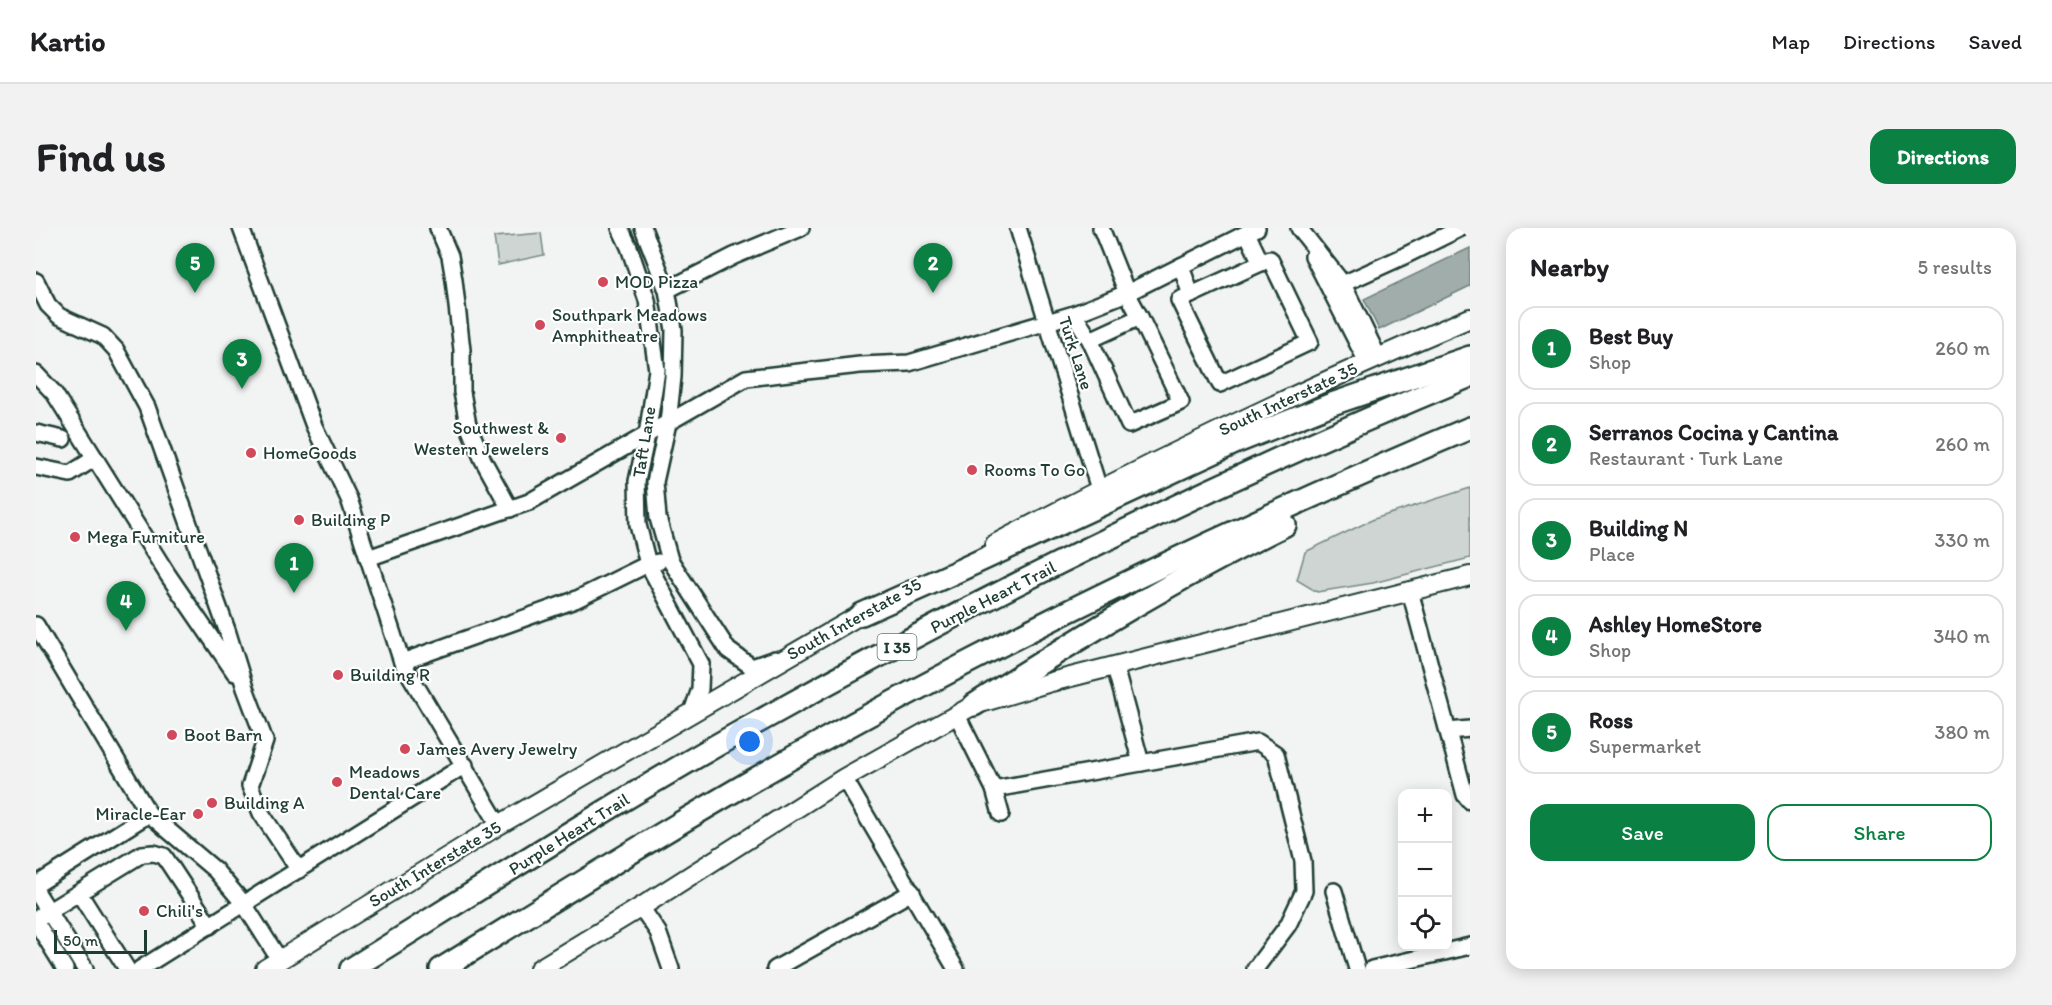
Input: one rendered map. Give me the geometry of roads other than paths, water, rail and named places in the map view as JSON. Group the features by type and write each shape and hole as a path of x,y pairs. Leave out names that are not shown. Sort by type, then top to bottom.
{"highway":[{"path":"862,614 1237,442 1332,404 1470,357"},
{"name":"Purple Heart Trail","path":"351,969 609,808 748,728 939,624 1173,507 1397,406 1470,376"},
{"path":"441,969 645,844 864,718 1118,588 1248,526 1470,429"},
{"path":"966,710 1029,669 1161,592 1429,446"}],"main road":[{"name":"South Interstate 35","path":"272,964 499,825 862,614 1099,489 1372,360 1470,318"},
{"path":"538,969 641,907 844,778 966,710 1051,682 1470,576"}],"street":[{"path":"241,228 314,426 349,500 402,662 499,825"},
{"path":"438,228 450,256 454,280 462,350 462,392 468,425 483,460 510,509"},
{"name":"Taft Lane","path":"620,228 647,300 657,370 637,481 638,525 648,564 701,664 700,689 692,712"},
{"name":"Taft Lane","path":"642,228 667,290 674,330 673,377 668,423 655,482 658,518 670,560 728,650 752,667 792,653"},
{"path":"667,290 734,256 801,228"},
{"name":"Turk Lane","path":"1018,228 1099,489"},
{"path":"1074,314 1090,340 1129,425 1181,402 1127,293 1101,228"},
{"path":"1297,228 1337,286 1372,360"},
{"path":"1337,286 1461,228"},
{"path":"368,558 529,502 746,378 860,365 909,363 1074,314 1127,293 1252,230 1261,263"},
{"path":"1270,259 1310,342 1220,384 1179,300 1191,295 1270,259"},
{"path":"1180,266 1191,295"},
{"path":"36,281 48,304 59,316 103,336 116,350 147,407 265,741 250,786 261,813 299,870"},
{"path":"1090,340 1140,317"},
{"path":"36,374 54,393 168,575 245,688"},
{"path":"36,433 63,439"},
{"path":"36,467 70,474 95,458"},
{"path":"402,662 575,600 648,564 670,560"},
{"path":"1410,591 1448,731 1464,770 1465,795 1470,801"},
{"path":"36,625 149,814 215,870 244,904 272,964"},
{"path":"1115,667 1141,763"},
{"path":"966,710 994,789 1000,814"},
{"path":"1448,731 1470,729"},
{"path":"994,789 1258,742 1276,754 1303,861 1304,891 1288,925 1255,969"},
{"path":"140,969 465,765"},
{"path":"844,778 955,968"},
{"path":"36,885 149,814"},
{"path":"40,917 142,854 154,853 164,856 210,926"},
{"path":"36,891 40,917 65,969"},
{"path":"1334,891 1357,969"},
{"path":"79,892 127,969"},
{"path":"776,969 912,892"},
{"path":"641,907 658,932 670,969"},
{"path":"40,917 85,969"},
{"path":"1372,969 1470,946"}],"place":[{"name":"MOD Pizza","path":"603,282"},
{"name":"Ross","path":"195,293"},
{"name":"Serranos Cocina y Cantina","path":"933,293"},
{"name":"Southpark Meadows Amphitheatre","path":"540,325"},
{"name":"Building N","path":"242,389"},
{"name":"Southwest & Western Jewelers","path":"561,438"},
{"name":"HomeGoods","path":"251,453"},
{"name":"Rooms To Go","path":"972,470"},
{"name":"Building P","path":"299,520"},
{"name":"Mega Furniture","path":"75,537"},
{"name":"Best Buy","path":"294,593"},
{"name":"Ashley HomeStore","path":"126,631"},
{"name":"Building R","path":"338,675"},
{"name":"Boot Barn","path":"172,735"},
{"name":"James Avery Jewelry","path":"405,749"},
{"name":"Meadows Dental Care","path":"337,782"},
{"name":"Building A","path":"212,803"},
{"name":"Miracle-Ear","path":"198,814"},
{"name":"Chili's","path":"144,911"}]}
